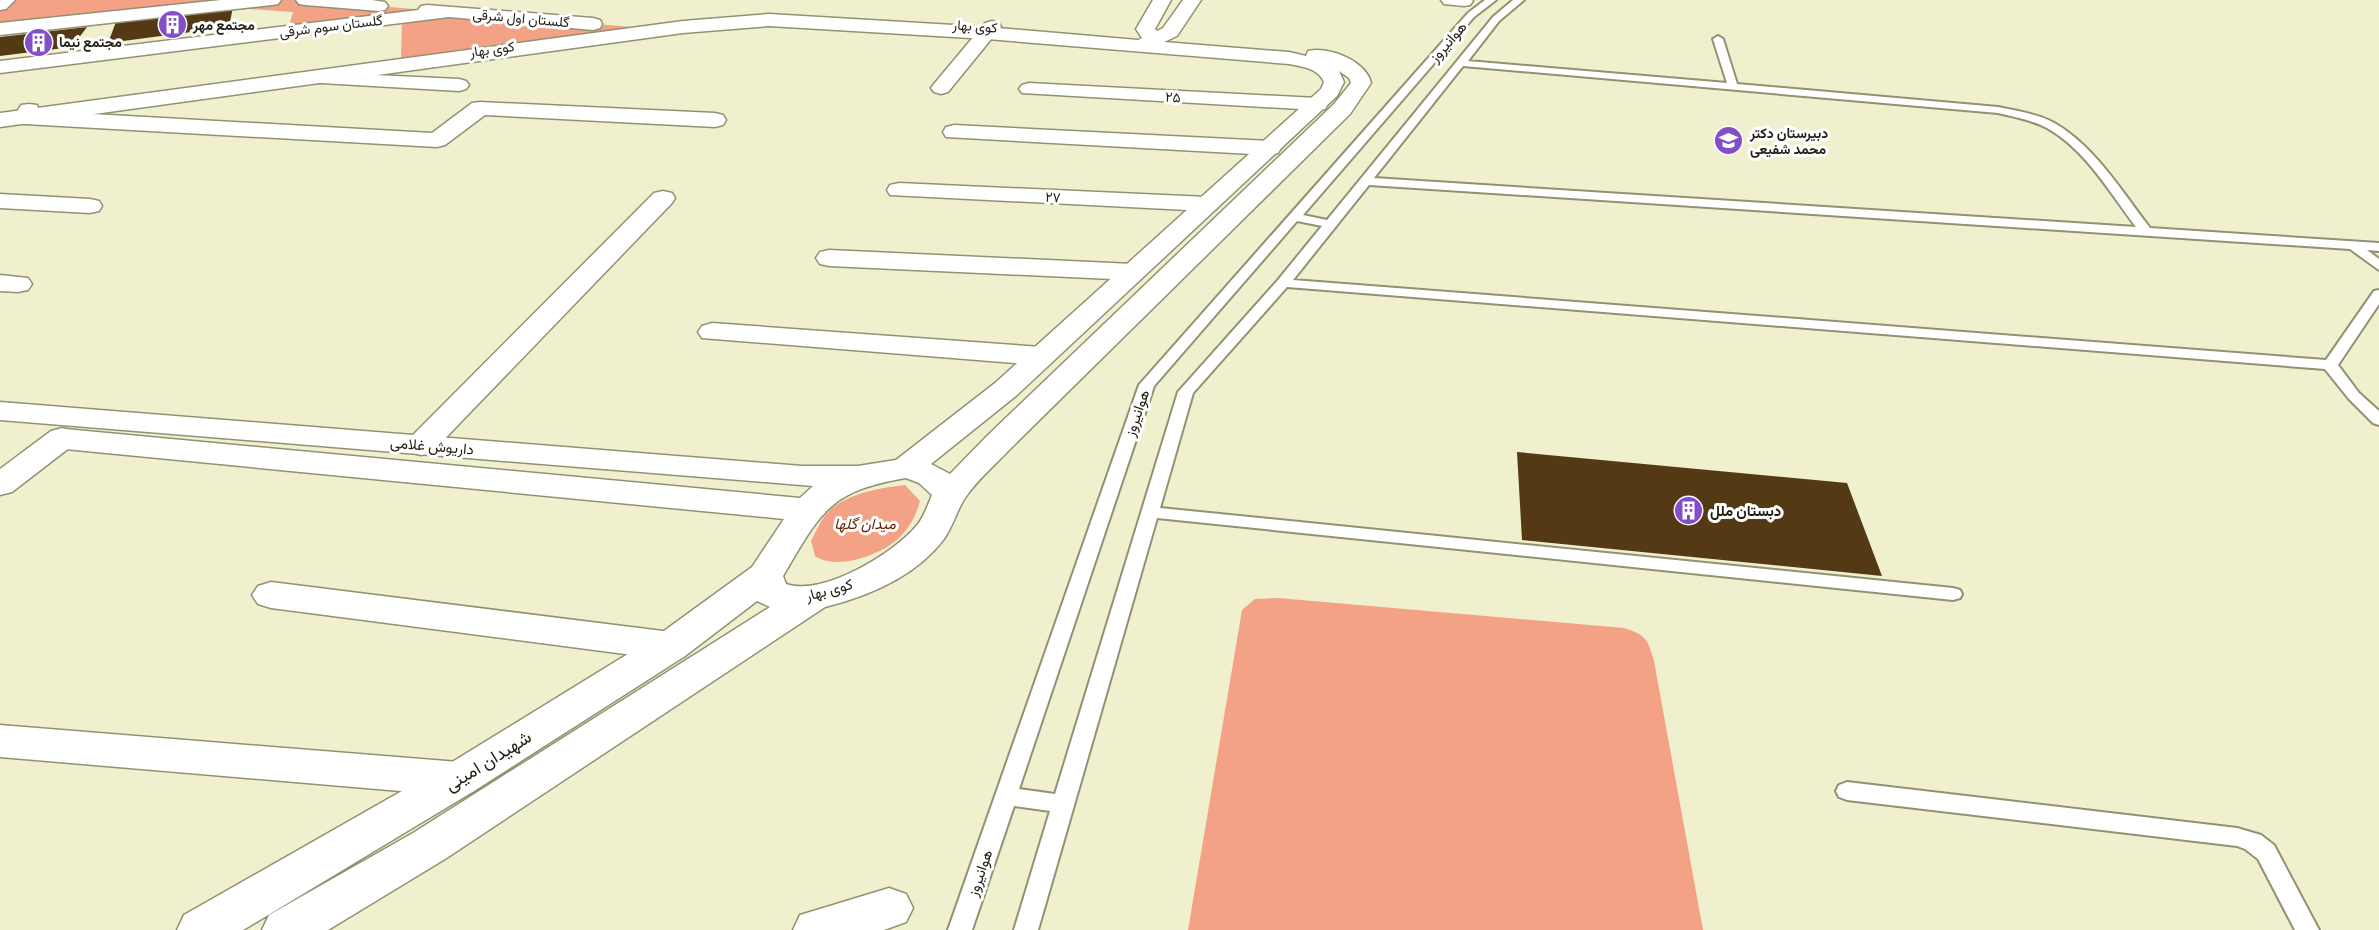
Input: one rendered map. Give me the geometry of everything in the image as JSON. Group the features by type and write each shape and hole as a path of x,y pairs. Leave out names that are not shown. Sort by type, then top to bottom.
{"street":[{"path":"0,4 6,0"},
{"path":"0,29 272,0"},
{"name":"گلستان اول شرقی","path":"305,0 593,24"},
{"path":"1162,0 1145,29 1149,41 1170,32 1192,0"},
{"name":"گلستان سوم شرقی","path":"0,67 448,12"},
{"name":"کوی بهار","path":"0,120 27,113 723,17 801,16 1149,41 1255,46 1310,53 1338,61 1359,75 1361,83 1342,110 998,443 949,495 928,535 907,554 888,568 864,580 812,598 774,595 766,585 765,576"},
{"name":"کوی بهار","path":"0,114 27,113 311,78 683,27 769,20 989,30"},
{"path":"941,88 989,30"},
{"name":"کوی بهار","path":"906,468 1006,389 1330,92 1334,82 1329,71 1316,64 1289,58 1149,41"},
{"path":"311,78 459,85"},
{"name":"۲۵","path":"1029,89 1317,104"},
{"path":"27,113 437,140 480,108 715,120"},
{"path":"954,132 1269,148"},
{"name":"۲۷","path":"899,190 1208,204"},
{"path":"421,445 663,198"},
{"path":"0,201 90,206"},
{"path":"829,258 1133,272"},
{"path":"712,332 1041,356"},
{"name":"داریوش غلامی","path":"0,411 802,476 864,474"},
{"name":"داریوش غلامی","path":"0,433 807,510"},
{"path":"0,485 62,438"},
{"path":"765,576 807,510 818,498 833,488 864,474 906,468 934,477 941,482 949,495"},
{"name":"شهیدان امینی","path":"201,930 459,779 671,646 765,576"},
{"path":"271,595 671,646"},
{"path":"286,930 429,846 812,598"},
{"path":"0,741 459,779"},
{"path":"817,930 889,908"}],"lane":[{"name":"هوانیروز","path":"1026,930 1186,392 1283,283 1366,181 1471,15 1491,0"},
{"name":"هوانیروز","path":"960,930 1147,385 1294,217 1420,93 1461,63 1496,20 1515,1"},
{"path":"1718,39 1733,87"},
{"path":"1461,63 1998,110 2052,126 2073,142 2146,232"},
{"path":"1366,181 2379,247"},
{"path":"1294,217 1329,224"},
{"path":"2354,246 2379,266"},
{"path":"1283,283 2330,365 2354,396 2379,420"},
{"path":"2330,365 2379,294"},
{"path":"1150,513 1953,594"},
{"path":"1847,791 2238,837 2253,842 2266,852 2307,930"},
{"path":"1006,795 1063,804"}],"green space":[{"path":"6,0 305,0 632,27 401,58 402,18 287,32 293,12 236,8 0,29 0,5"},
{"name":"میدان گلها","path":"905,485 920,501 909,525 899,538 881,550 858,559 835,562 815,556 811,541 822,520 831,509 861,494"},
{"path":"1278,598 1624,628 1642,636 1648,643 1654,661 1703,930 1188,930 1242,610 1255,599"}],"building":[{"name":"مجتمع مهر","path":"233,7 229,27 108,43 116,22"},
{"name":"مجتمع نیما","path":"87,27 72,47 0,56 0,37"},
{"name":"دبستان ملل","path":"1517,452 1847,483 1882,576 1522,540"}],"place":[{"name":"مجتمع مهر","path":"172,25"},
{"name":"مجتمع نیما","path":"38,42"},
{"name":"دبیرستان دکتر محمد شفیعی","path":"1729,141"},
{"name":"دبستان ملل","path":"1689,511"}]}
